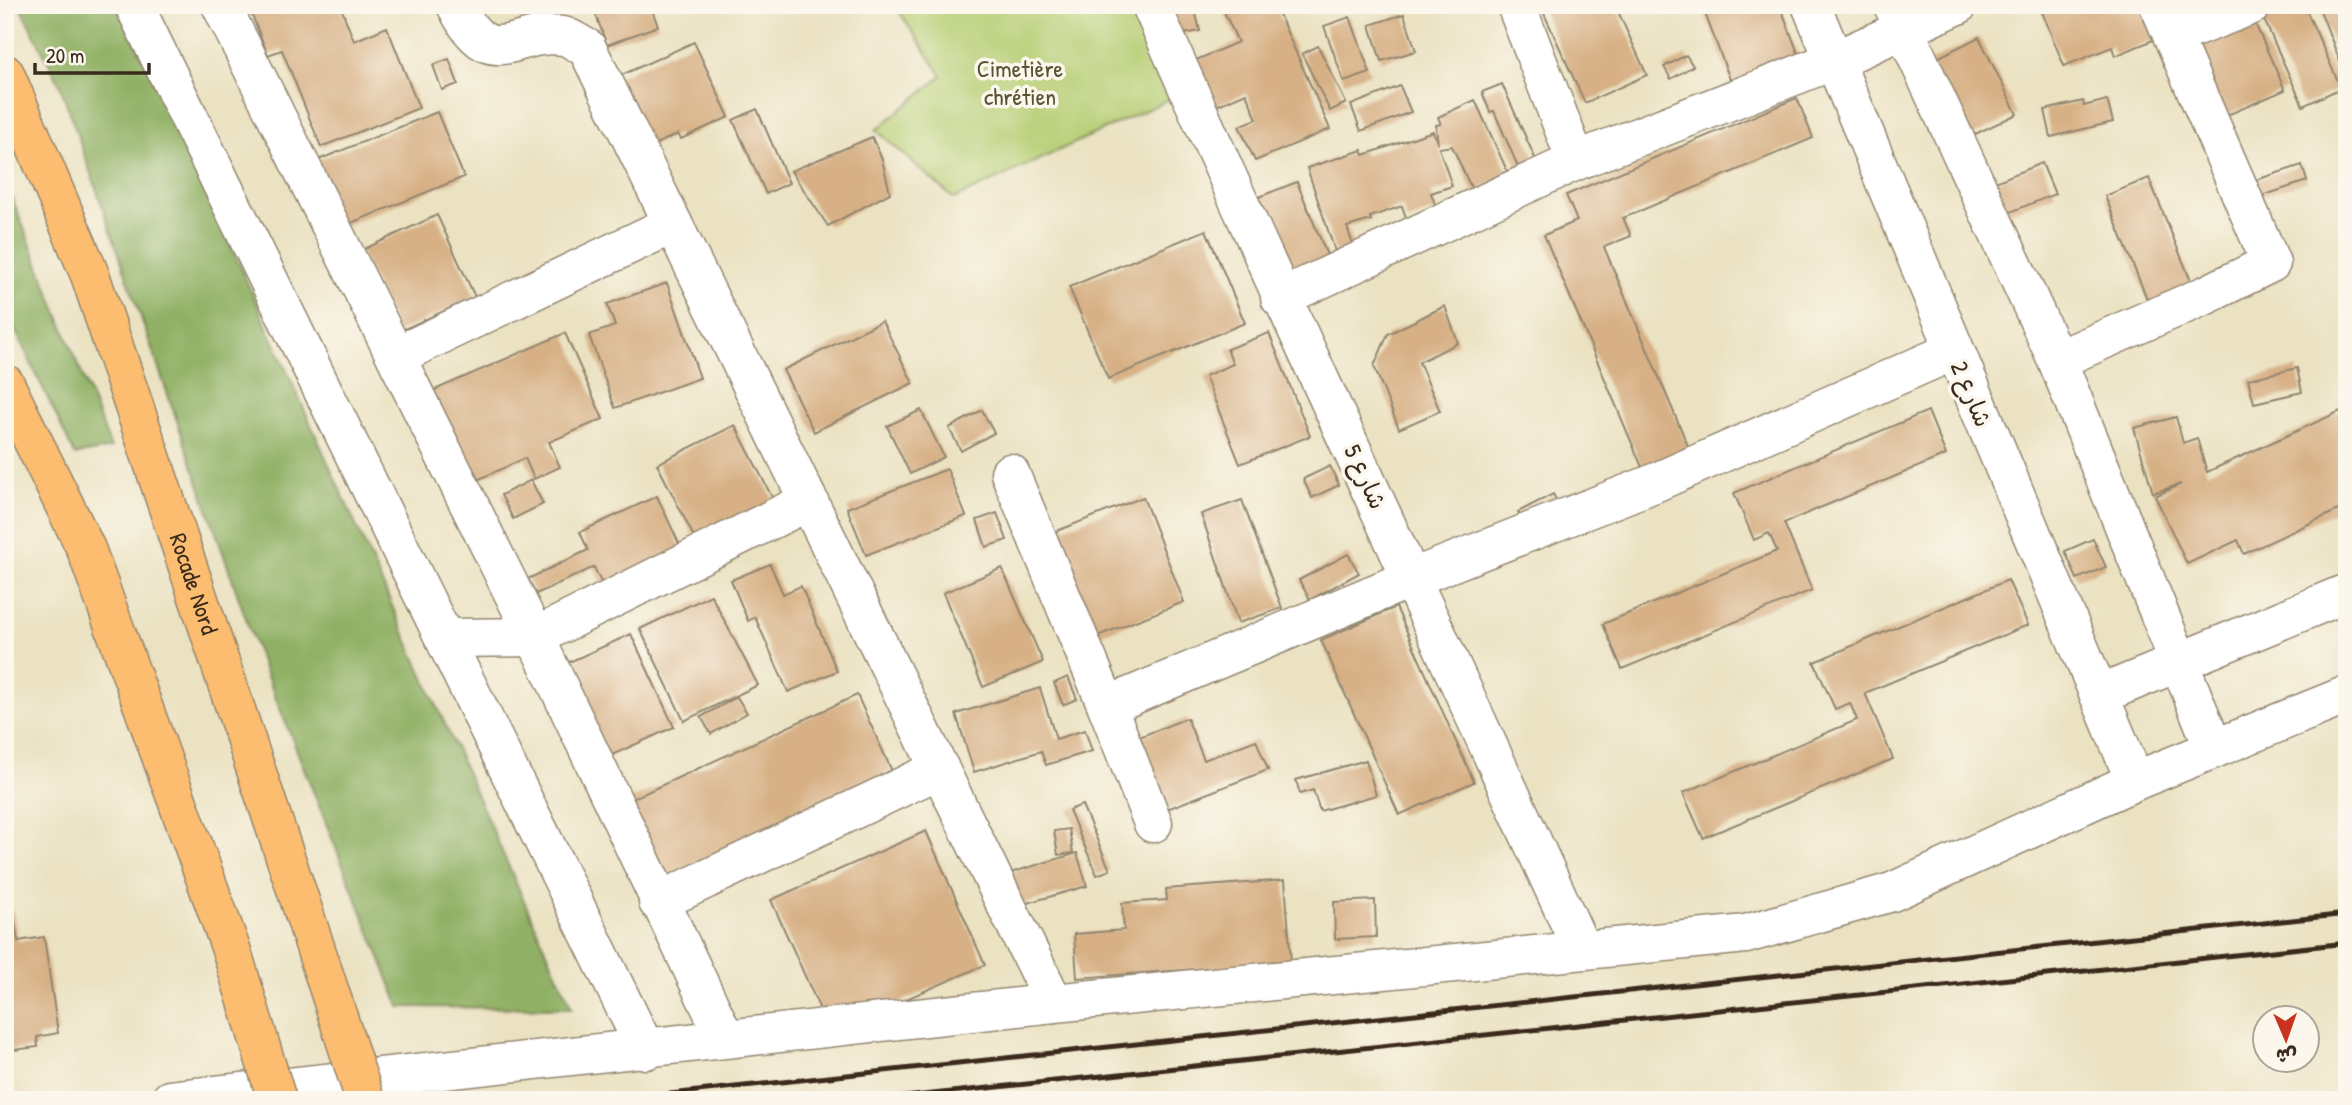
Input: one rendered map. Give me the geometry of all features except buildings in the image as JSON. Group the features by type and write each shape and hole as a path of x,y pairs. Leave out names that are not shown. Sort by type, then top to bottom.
{"highway":[{"name":"Rocade Nord","path":"5,74 90,275 365,1100"},
{"path":"5,384 86,549 232,952 277,1100"}],"street":[{"path":"135,5 447,638 646,1050"},
{"path":"221,5 535,637 658,902 725,1038"},
{"path":"456,5 468,31 492,45 511,45 564,36 587,48 1055,1003"},
{"name":"شارع 5","path":"1151,5 1280,298 1412,578 1581,948"},
{"path":"1516,5 1576,161"},
{"name":"شارع 2","path":"1811,5 1953,351 2135,781"},
{"path":"1280,298 1576,161 1835,60 1897,17 1958,5"},
{"path":"2057,360 2206,295 2271,263 2166,21 2252,5"},
{"path":"1897,17 2057,360 2214,749"},
{"path":"396,356 673,224"},
{"path":"1107,706 1412,578 1652,484 1953,351"},
{"path":"1010,473 1153,823"},
{"path":"447,638 535,637 809,501"},
{"path":"2099,695 2347,593"},
{"path":"170,1100 646,1050 725,1038 1055,1003 1581,948 1746,934 1892,892 2135,781 2347,695"},
{"path":"658,902 940,769"}],"green space":[{"path":"19,5 116,5 184,141 572,1008 400,1007 260,659 60,85"},
{"name":"Cimetière chrétien","path":"895,5 1131,5 1176,96 954,199 876,130 942,76"},
{"path":"5,180 111,448 75,455 5,309"}],"railway":[{"path":"614,1100 2347,914"},
{"path":"876,1100 2347,943"}]}
